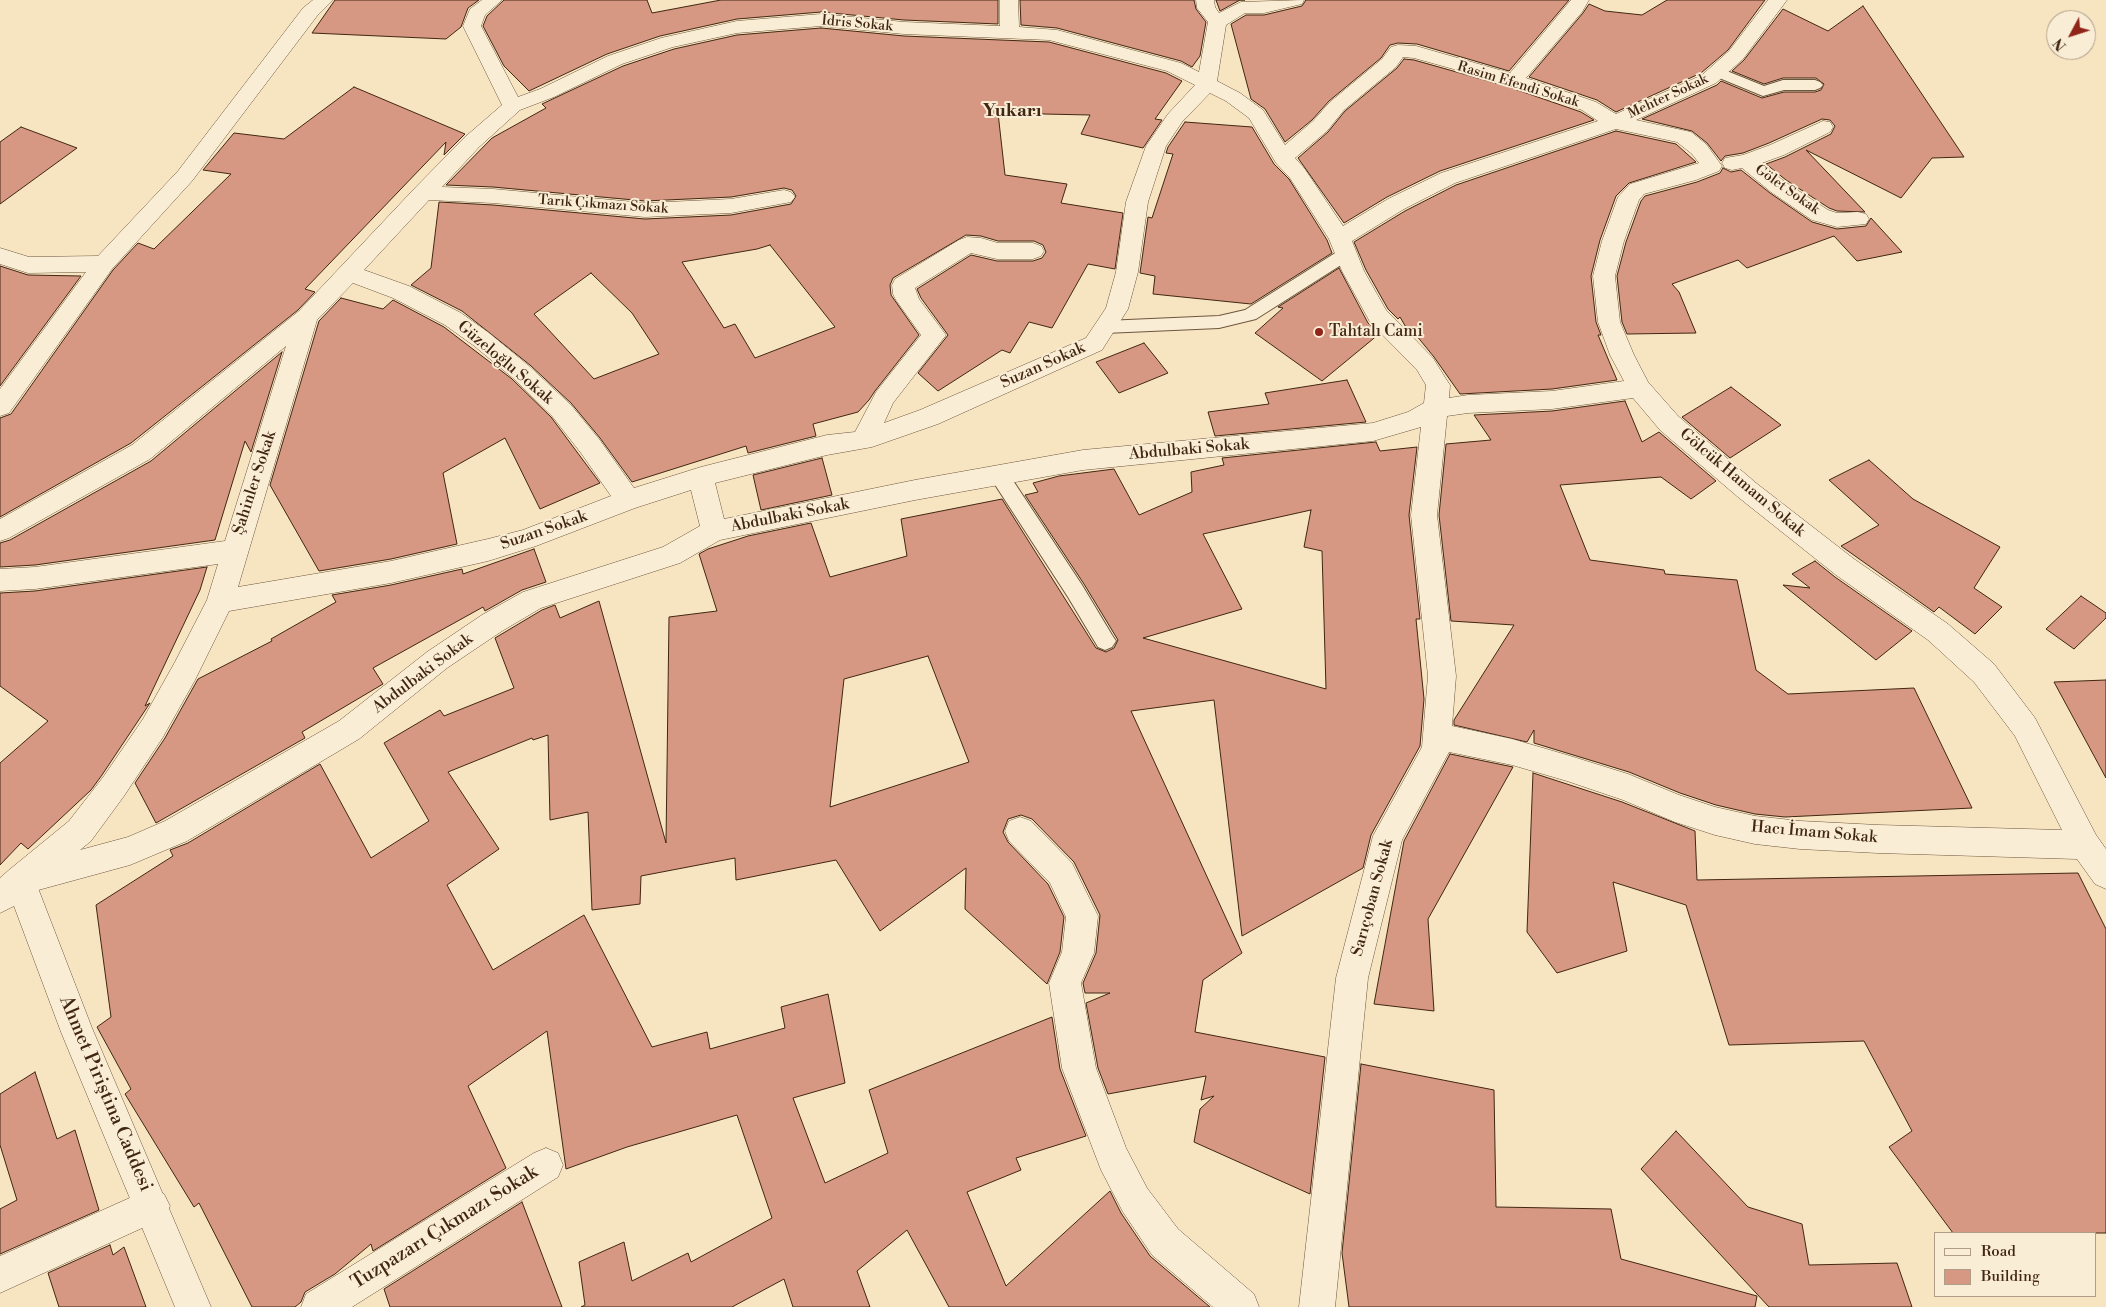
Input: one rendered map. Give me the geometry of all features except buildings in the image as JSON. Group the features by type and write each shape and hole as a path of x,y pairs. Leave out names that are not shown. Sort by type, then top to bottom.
{"street":[{"path":"0,407 104,264 185,176 310,12 324,0"},
{"path":"493,0 477,13 472,26 513,106"},
{"path":"819,0 821,20"},
{"path":"1009,0 1010,32"},
{"path":"1205,0 1206,8 1217,22 1207,84 1233,97 1256,114 1283,158 1298,173 1343,246 1353,271 1378,316 1425,364 1438,385 1434,409"},
{"path":"1217,22 1241,8 1264,7 1295,0"},
{"path":"1514,80 1576,8 1580,0"},
{"name":"Mehter Sokak","path":"1614,122 1710,79 1736,55 1777,0"},
{"name":"İdris Sokak","path":"513,106 547,94 615,60 668,42 736,27 821,20 904,28 1050,34 1174,68 1207,84"},
{"name":"Rasim Efendi Sokak","path":"1283,158 1320,126 1337,106 1389,63 1398,51 1416,52 1445,62 1514,80 1589,106 1614,122"},
{"name":"Suzan Sokak","path":"220,601 391,572 527,539 628,500 701,476 827,445 863,440 929,417 1094,344 1117,309 1127,272 1130,235 1138,202 1156,146 1175,118 1207,84"},
{"name":"Şahinler Sokak","path":"10,889 80,831 114,786 153,728 220,601 307,317 422,193 472,142 513,106"},
{"path":"1614,122 1684,137 1699,149 1712,166"},
{"name":"Rasim Efendi Sokak","path":"1343,246 1396,204 1448,178 1614,122"},
{"name":"Gölcük Hamam Sokak","path":"1823,127 1777,150 1746,161 1712,166 1688,175 1653,183 1637,189 1629,197 1613,241 1604,276 1610,322 1622,355 1639,388 1669,422 1747,490 1845,567 1938,632 1984,673 2025,727 2085,845 2106,874"},
{"name":"Gölet Sokak","path":"1746,161 1778,187 1820,215 1837,220 1858,219"},
{"name":"Tarık Çıkmazı Sokak","path":"422,193 493,196 645,210 731,206 784,197"},
{"path":"863,440 884,398 934,335 911,305 904,294 902,285 967,246 981,246 997,251 1033,251"},
{"path":"0,256 28,265 104,264"},
{"name":"Güzeloğlu Sokak","path":"347,272 401,292 454,319 481,339 521,372 561,410 590,446 628,500"},
{"path":"0,531 141,452 307,317"},
{"name":"Abdulbaki Sokak","path":"10,889 130,851 176,831 349,730 437,660 492,623 532,600 670,555 714,531 914,490 1083,460 1374,432 1416,419 1434,409 1468,404 1552,400 1639,388"},
{"name":"Sarıçoban Sokak","path":"1317,1307 1352,978 1388,836 1436,749 1442,676 1424,515 1434,409"},
{"path":"701,476 714,531"},
{"path":"0,580 35,578 234,551"},
{"name":"Hacı İmam Sokak","path":"1436,736 1512,752 1567,768 1628,788 1675,808 1715,821 1755,830 1800,835 1878,839 2085,845"},
{"path":"1020,831 1061,873 1082,916 1078,953 1064,983 1079,1068 1113,1158 1135,1200 1165,1242 1241,1307"},
{"name":"Ahmet Piriştina Caddesi","path":"10,889 77,1032 193,1307"},
{"name":"Tuzpazarı Çıkmazı Sokak","path":"319,1307 546,1165"},
{"path":"0,1275 152,1206"}],"lane":[{"path":"1717,72 1763,91 1783,85 1815,85"},
{"path":"1105,327 1219,322 1250,315 1343,246"},
{"path":"999,476 1075,591 1105,641"}],"place":[{"name":"Tahtalı Cami","path":"1319,332"}],"district":[{"name":"Yukarı","path":"1012,112"}]}
